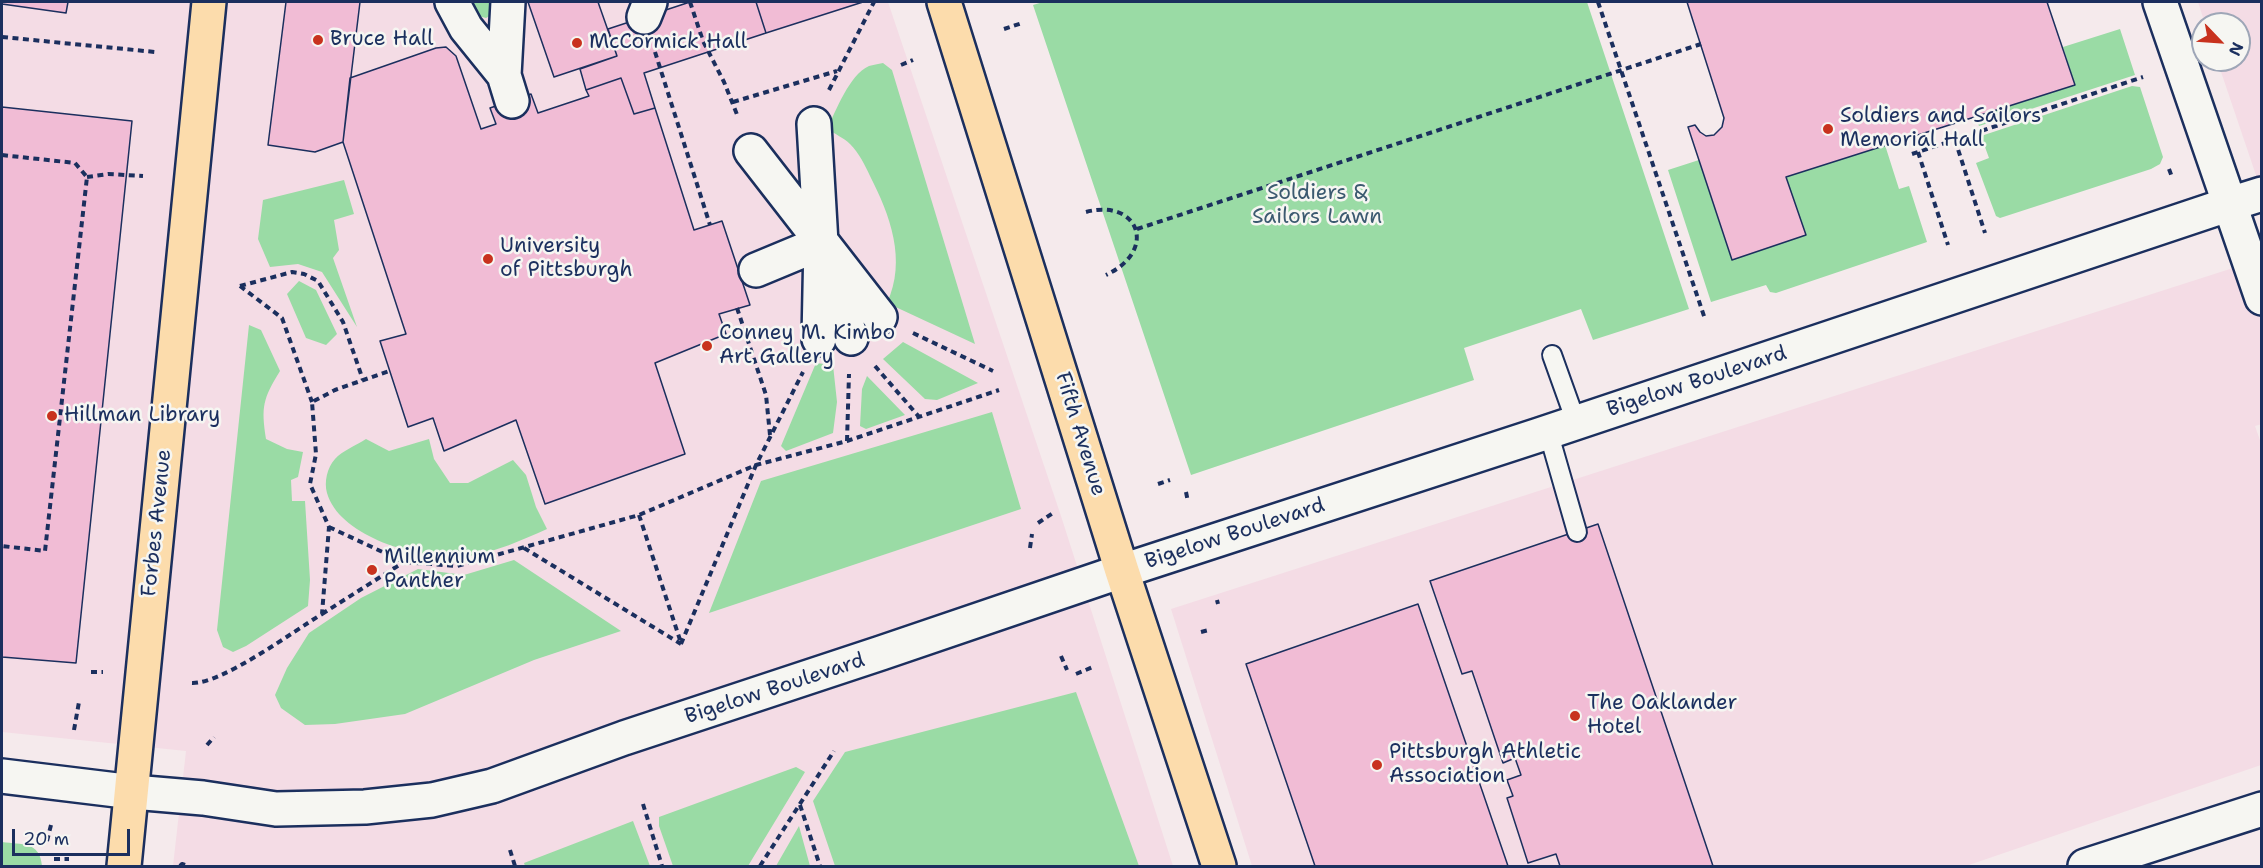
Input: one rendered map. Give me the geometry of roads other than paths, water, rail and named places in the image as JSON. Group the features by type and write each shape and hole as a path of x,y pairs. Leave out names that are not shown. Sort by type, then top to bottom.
{"highway":[{"name":"Forbes Avenue","path":"124,867 209,2"},
{"name":"Fifth Avenue","path":"944,2 1122,570 1219,867"}],"main road":[{"path":"452,2 466,28 508,88 508,2"},
{"path":"2160,2 2262,298"},
{"path":"814,124 821,243 835,338"},
{"path":"751,151 880,317"},
{"name":"Bigelow Boulevard","path":"2,776 204,798 276,809 365,807 442,797 492,786 624,738 892,650 1122,570 1562,427 2262,194"},
{"path":"756,270 821,243"},
{"path":"2085,867 2262,808"}],"lane":[{"path":"1552,355 1577,532"}],"place":[{"name":"Bruce Hall","path":"318,40"},
{"name":"McCormick Hall","path":"577,43"},
{"name":"Soldiers and Sailors Memorial Hall","path":"1828,129"},
{"name":"University of Pittsburgh","path":"488,259"},
{"name":"Conney M. Kimbo Art Gallery","path":"707,346"},
{"name":"Hillman Library","path":"52,416"},
{"name":"Millennium Panther","path":"372,570"},
{"name":"The Oaklander Hotel","path":"1575,716"},
{"name":"Pittsburgh Athletic Association","path":"1377,765"}],"park label":[{"name":"Soldiers & Sailors Lawn","path":"1317,206"}]}
